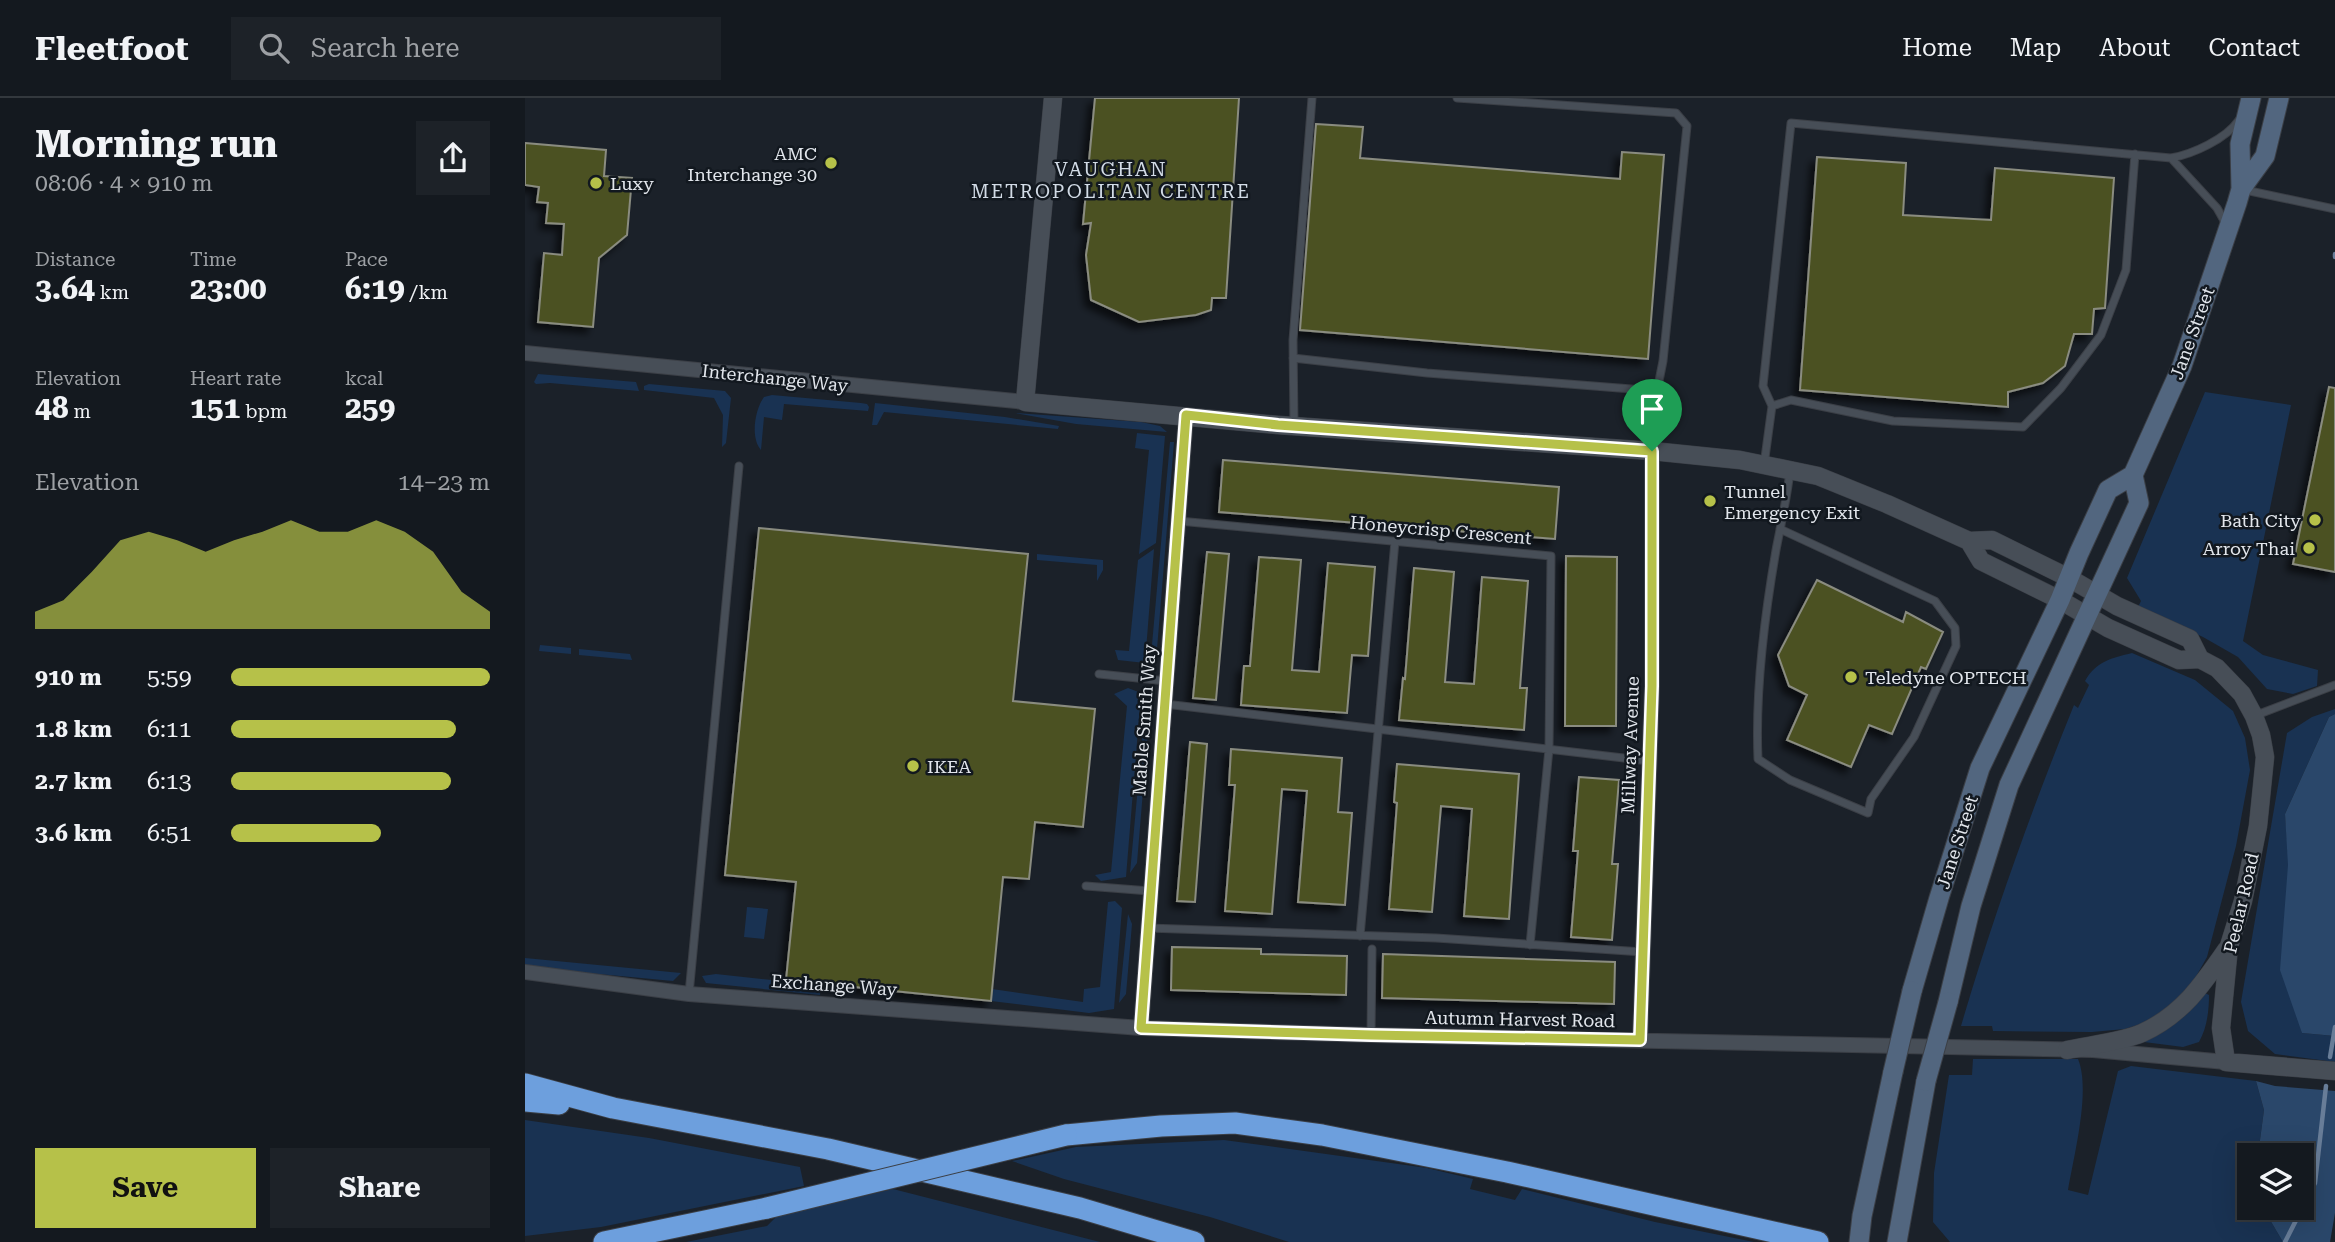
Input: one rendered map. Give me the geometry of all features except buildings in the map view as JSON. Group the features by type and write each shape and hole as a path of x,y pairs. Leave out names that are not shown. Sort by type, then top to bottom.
{"highway":[{"path":"525,1084 613,1108 828,1149 1080,1208 1194,1242"},
{"path":"525,1101 613,1108"},
{"path":"604,1242 767,1208 1066,1135 1161,1126 1235,1123 1322,1135 1507,1172 1818,1242"}],"main road":[{"name":"Jane Street","path":"2241,189 2265,156 2279,98"},
{"name":"Jane Street","path":"1859,1242 1862,1216 1912,991 1938,898 1980,768 2060,600 2108,490 2133,475 2182,366 2241,189 2240,144 2251,100"},
{"name":"Jane Street","path":"1897,1242 1926,1081 1971,906 2009,785 2139,503 2133,475"}],"street":[{"path":"1025,402 1053,98"},
{"name":"Interchange Way","path":"525,353 1294,426 1652,451 1740,460 1818,476 1969,541 1992,540 2098,594"},
{"name":"Mable Smith Way","path":"1141,1028 1186,415"},
{"name":"Millway Avenue","path":"1640,1040 1652,686 1652,451"},
{"name":"Interchange Way","path":"1969,541 1981,561 2060,600"},
{"name":"Peelar Road","path":"2098,594 2190,639 2200,659"},
{"name":"Peelar Road","path":"2060,600 2108,628 2179,660 2200,659 2217,668 2242,694 2262,735 2266,757 2258,826 2243,901 2229,946 2221,1028 2226,1062"},
{"path":"2067,1050 2140,1034 2166,1020 2187,1004 2229,946"},
{"name":"Exchange Way","path":"525,972 689,994 1141,1028"},
{"name":"Autumn Harvest Road","path":"1141,1028 2093,1050 2226,1062"},
{"path":"2226,1062 2335,1071"}],"lane":[{"path":"1294,426 1293,358 1312,98"},
{"path":"1457,98 1676,113 1687,126 1652,451"},
{"path":"1764,465 1772,406 1763,386 1791,124 2171,158 2195,153 2229,130 2237,124 2251,100"},
{"path":"1772,406 1791,400 1893,421 2023,428 2061,388 2101,335 2126,270 2135,154"},
{"path":"2171,158 2217,208 2229,228"},
{"path":"2241,189 2335,209"},
{"path":"1293,358 1427,373 1657,391"},
{"path":"689,994 739,466"},
{"path":"1780,529 1935,601 1955,628 1956,646 1914,737 1871,799 1868,813 1790,780 1758,759 1756,716 1770,590 1780,529 1791,470"},
{"name":"Honeycrisp Crescent","path":"1178,520 1551,556 1549,749"},
{"path":"1360,936 1395,541"},
{"path":"1099,674 1166,681"},
{"path":"2253,716 2302,695 2335,685"},
{"path":"1165,704 1649,761"},
{"path":"1530,944 1549,749"},
{"path":"1086,886 1151,891"},
{"path":"1149,928 1530,944 1643,952"},
{"path":"1371,1035 1372,949"}],"shaded area":[{"path":"538,374 636,382 639,391 536,384 534,382"},
{"path":"649,384 725,391 731,398 726,443 722,447 723,415 714,398 644,390 644,386"},
{"path":"2205,392 2291,405 2243,641 2263,655 2318,670 2317,686 2293,694 2267,689 2238,657 2203,637 2138,607 2141,601 2127,578"},
{"path":"772,395 861,403 869,407 868,411 784,404 782,420 764,417 761,450 756,438 756,416 764,397"},
{"path":"875,403 1005,417 1059,426 1058,429 884,412 877,425 872,425"},
{"path":"1015,413 1141,422 1160,426 1167,432 1076,424"},
{"path":"1137,433 1165,436 1156,543 1139,554 1149,450 1135,448"},
{"path":"1170,442 1174,442 1157,649 1151,656"},
{"path":"1154,549 1145,663 1118,660 1115,650 1129,651 1138,560"},
{"path":"1037,554 1103,560 1103,570 1097,581 1097,565 1037,560"},
{"path":"540,645 571,648 571,654 539,651"},
{"path":"579,649 630,654 632,660 579,655"},
{"path":"2132,653 2195,680 2233,711 2245,738 2250,770 2236,846 2207,957 2184,998 2153,1020 2125,1029 2092,1032 1993,1031 1992,1026 1961,1026 2013,864 2074,705 2078,708 2089,685 2085,681 2099,665"},
{"path":"1128,688 1141,693 1126,877 1101,881 1095,875 1111,872 1127,706 1114,694"},
{"path":"1146,699 1150,707 1137,863 1130,873"},
{"path":"2335,709 2335,714 2329,717 2285,814 2302,1033 2335,1036 2335,1062 2275,1054 2248,1031 2241,1002 2287,733 2312,717"},
{"path":"2335,714 2335,1036 2302,1033 2280,970 2288,865 2285,814 2329,717"},
{"path":"1115,901 1122,908 1114,1009 1089,1013 991,1001 992,989 1083,1002 1084,989 1100,987 1108,902"},
{"path":"747,907 768,909 764,939 744,937"},
{"path":"1128,914 1132,924 1126,994 1119,1003"},
{"path":"525,958 681,973 673,981 525,967"},
{"path":"716,974 772,980 771,985 786,980 821,984 820,995 706,983 702,976"},
{"path":"2205,993 2209,995 2208,1013 2199,1042 2183,1047 2144,1042 2178,1021"},
{"path":"1973,1059 2078,1059 2082,1072 2082,1105 2068,1190 2088,1195 2118,1071 2131,1066 2256,1081 2264,1110 2260,1143 2237,1143 2237,1220 2270,1220 2283,1242 1950,1242 1933,1222 1934,1173 1949,1075 1972,1075"},
{"path":"2256,1081 2275,1086 2335,1091 2335,1213 2330,1242 2283,1242 2270,1220 2314,1220 2314,1143 2260,1143 2264,1110"},
{"path":"525,1120 649,1138 800,1167 804,1186 601,1227 525,1236"},
{"path":"1224,1140 1427,1168 1473,1179 1470,1189 1515,1200 1522,1189 1655,1222 1754,1242 1289,1242 1210,1217 1064,1179 1012,1161 1076,1147"},
{"path":"893,1189 1100,1242 686,1242 767,1226 776,1217"}],"waterway":[{"path":"2330,1057 2335,1027"},
{"path":"2285,1242 2315,1183 2326,1086"}],"place":[{"name":"AMC Interchange 30","path":"831,163"},
{"name":"Luxy","path":"596,183"},
{"name":"Tunnel Emergency Exit","path":"1710,501"},
{"name":"Bath City","path":"2315,520"},
{"name":"Arroy Thai","path":"2309,548"},
{"name":"Teledyne OPTECH","path":"1851,677"},
{"name":"IKEA","path":"913,766"}],"district":[{"name":"VAUGHAN METROPOLITAN CENTRE","path":"1111,180"}],"route":[{"path":"1186,415 1278,425 1652,451 1652,686 1640,1040 1141,1028 1186,415"}]}
